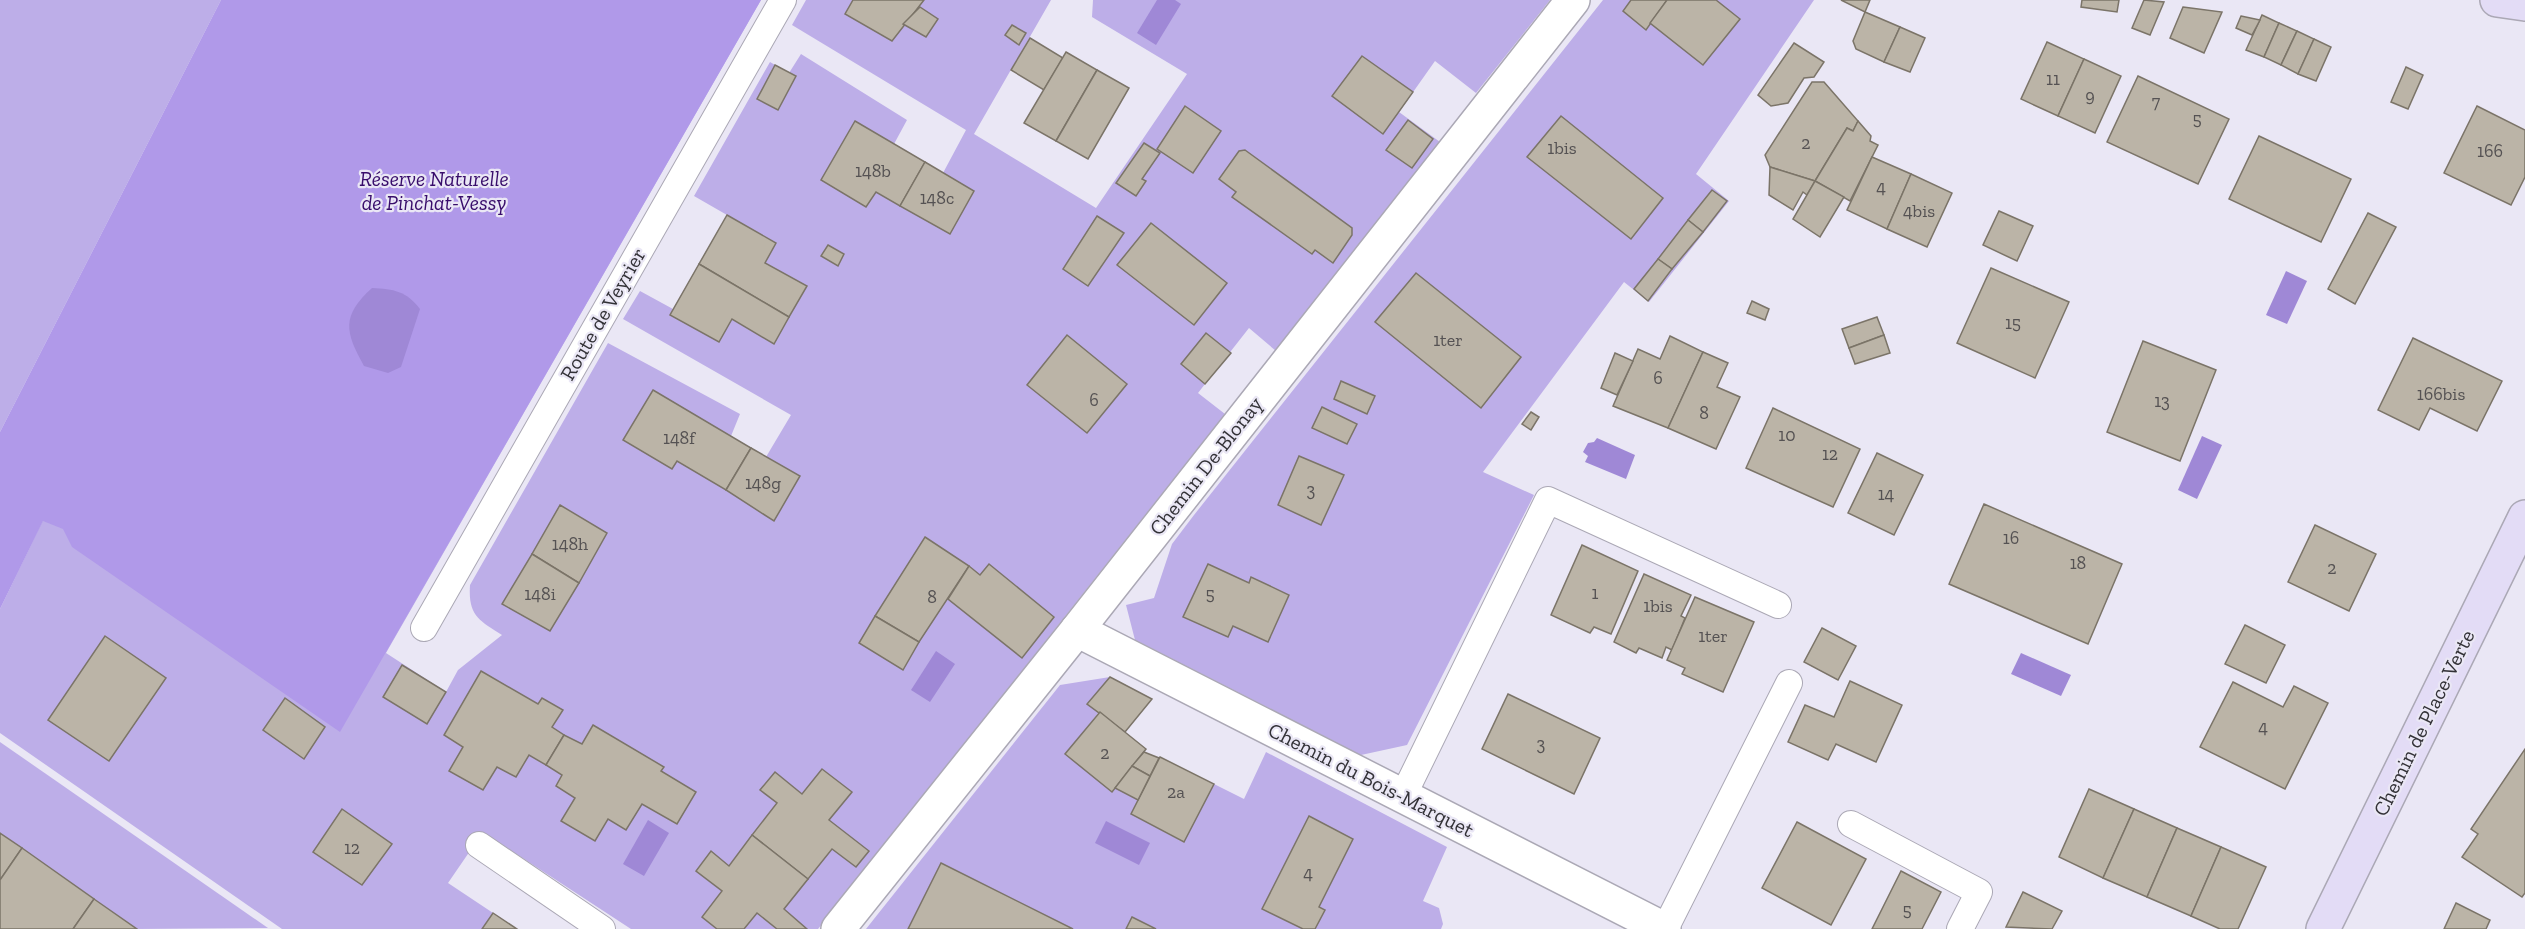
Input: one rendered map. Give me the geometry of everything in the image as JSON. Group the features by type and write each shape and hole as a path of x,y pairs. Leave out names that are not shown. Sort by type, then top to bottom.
{"street":[{"name":"Chemin De-Blonay","path":"838,929 1077,630 1573,0"},
{"path":"2497,0 2525,4"},
{"name":"Chemin de Place-Verte","path":"2323,929 2525,517"},
{"name":"Chemin du Bois-Marquet","path":"1077,630 1664,929"}],"lane":[{"name":"Route de Veyrier","path":"424,628 783,0"},
{"path":"1403,796 1548,500 1778,605"},
{"path":"1664,929 1789,682"},
{"path":"1851,824 1979,892 1960,929"},
{"path":"479,845 602,929"}],"green space":[{"path":"0,0 221,0 0,432"},
{"name":"Réserve Naturelle de Pinchat-Vessy","path":"221,0 761,0 340,732 72,547 63,529 43,521 0,609 0,432"},
{"path":"316,0 761,0 386,653 446,692 458,670 502,635 481,621 473,610 470,585 608,343 740,414 731,436 766,457 791,415 623,319 640,291 673,309 727,215 694,196 770,62 789,73 801,54 907,120 894,144 943,173 966,130 792,25 806,0 1051,0 974,134 1096,208 1187,74 1092,17 1093,0 1550,0 1476,93 1435,61 1399,112 1440,142 1395,203 1276,351 1249,328 1198,393 1225,414 818,929 631,929 483,832 448,883 517,929 282,929 0,733 0,609 43,520 63,528"},
{"path":"1603,0 1814,0 1696,174 1729,201 1649,302 1624,282 1483,472 1534,495 1407,745 1361,755 1135,640 1126,605 1154,598 1172,544"},
{"path":"1110,677 1152,699 1125,732 1099,712 1066,754 1115,788 1138,800 1131,814 1183,842 1214,784 1244,799 1266,752 1447,847 1423,901 1439,908 1443,924 1441,929 866,929 1060,685"},
{"path":"0,742 268,928 137,929 0,833"}],"shaded area":[{"path":"1157,0 1175,0 1181,4 1156,45 1137,33"},
{"path":"2286,271 2307,281 2287,324 2266,315"},
{"path":"372,288 399,292 410,298 420,309 401,367 388,373 364,366 350,334 349,325 355,307"},
{"path":"2202,436 2222,445 2197,499 2178,490"},
{"path":"1597,438 1635,455 1626,479 1585,462 1588,456 1583,452 1588,443 1594,442"},
{"path":"936,651 955,664 930,702 911,690"},
{"path":"2021,653 2071,675 2061,696 2011,674"},
{"path":"648,820 669,833 644,876 623,864"},
{"path":"1106,821 1150,843 1139,865 1095,843"}],"building":[{"path":"853,0 924,0 892,41 845,14"},
{"path":"1631,0 1667,0 1646,30 1623,11"},
{"path":"1667,0 1716,0 1740,19 1703,65 1650,23"},
{"path":"1841,0 1870,0 1865,12"},
{"path":"2082,0 2119,0 2117,12 2081,7"},
{"path":"2144,0 2164,2 2150,35 2132,28"},
{"path":"920,7 938,19 926,37 903,24"},
{"path":"2183,7 2222,12 2204,53 2170,38"},
{"path":"1865,12 1900,27 1884,62 1856,49 1853,41"},
{"path":"2262,15 2279,23 2264,57 2246,50"},
{"path":"2241,16 2260,20 2252,35 2236,28"},
{"path":"2279,23 2297,31 2281,65 2264,57"},
{"path":"1012,25 1026,33 1019,45 1005,35"},
{"path":"1900,27 1925,38 1910,72 1884,62"},
{"path":"2297,31 2314,39 2298,74 2281,65"},
{"path":"1030,38 1063,58 1044,90 1011,70"},
{"path":"2314,39 2331,47 2316,81 2298,74"},
{"path":"2047,42 2084,59 2058,116 2021,99"},
{"path":"1794,43 1824,62 1814,77 1804,78 1788,103 1771,106 1758,95"},
{"path":"1066,52 1097,70 1056,141 1024,123"},
{"path":"1362,56 1413,92 1383,134 1332,96"},
{"path":"2084,59 2121,76 2095,133 2058,116"},
{"path":"775,65 796,76 778,110 757,99"},
{"path":"2406,67 2423,75 2408,109 2391,102"},
{"path":"1097,70 1129,88 1088,159 1056,141"},
{"path":"2138,76 2229,119 2198,184 2107,142"},
{"path":"1812,82 1824,82 1858,121 1853,131 1847,128 1815,181 1770,167 1765,155"},
{"path":"1185,106 1221,131 1193,173 1157,149"},
{"path":"2477,106 2525,130 2525,177 2511,205 2444,173"},
{"path":"1561,116 1663,198 1631,239 1527,157"},
{"path":"1408,120 1433,139 1412,168 1386,150"},
{"path":"855,121 925,162 900,206 876,192 866,207 821,180"},
{"path":"1858,121 1871,136 1870,141 1878,145 1850,201 1815,181 1847,128 1853,131"},
{"path":"2259,136 2351,179 2321,242 2229,199"},
{"path":"1144,143 1160,153 1142,179 1146,181 1136,196 1116,183"},
{"path":"1245,150 1352,228 1352,235 1333,263 1315,250 1312,254 1232,197 1236,192 1219,179 1239,151"},
{"path":"1872,157 1911,174 1887,229 1847,210"},
{"path":"925,162 974,191 950,234 900,206"},
{"path":"1770,167 1815,181 1807,195 1803,192 1793,210 1769,195"},
{"path":"1911,174 1952,193 1927,247 1887,229"},
{"path":"1815,181 1844,197 1820,237 1793,219"},
{"path":"1712,190 1727,201 1703,232 1688,220"},
{"path":"1999,211 2033,226 2017,261 1983,245"},
{"path":"2368,213 2396,227 2355,304 2328,289"},
{"path":"727,215 776,243 765,263 807,286 789,317 699,264"},
{"path":"1097,216 1124,233 1088,286 1063,269"},
{"path":"1688,220 1703,232 1672,269 1658,259"},
{"path":"1151,223 1227,283 1194,325 1117,265"},
{"path":"828,245 844,254 838,266 821,256"},
{"path":"1658,259 1672,269 1648,301 1634,289"},
{"path":"699,264 789,317 774,344 732,319 719,342 670,315"},
{"path":"1991,268 2069,302 2035,378 1957,343"},
{"path":"1416,273 1521,357 1481,408 1375,322"},
{"path":"1752,301 1769,309 1765,320 1747,313"},
{"path":"1877,317 1884,335 1849,348 1842,329"},
{"path":"1206,333 1231,353 1205,384 1181,364"},
{"path":"1067,335 1127,384 1087,433 1027,385"},
{"path":"1884,335 1890,353 1855,364 1849,348"},
{"path":"1670,336 1703,352 1668,428 1613,406 1638,349 1660,359"},
{"path":"2413,338 2502,381 2477,431 2430,408 2419,430 2378,410"},
{"path":"2143,341 2216,370 2180,461 2107,432"},
{"path":"1703,352 1728,363 1717,387 1740,397 1716,449 1668,428"},
{"path":"1615,353 1633,361 1617,395 1601,388"},
{"path":"1341,381 1375,396 1367,414 1334,399"},
{"path":"653,390 751,448 726,490 677,461 672,469 623,440"},
{"path":"1322,407 1357,424 1347,444 1312,428"},
{"path":"1773,408 1860,449 1833,507 1746,468"},
{"path":"1531,412 1539,417 1531,430 1522,424"},
{"path":"751,448 800,476 774,521 726,490"},
{"path":"1877,453 1923,475 1894,535 1848,513"},
{"path":"1299,456 1344,475 1321,525 1278,505"},
{"path":"1984,504 2122,564 2088,644 1949,584"},
{"path":"560,505 607,533 579,583 532,554"},
{"path":"2315,525 2376,554 2349,611 2288,582"},
{"path":"925,537 969,566 919,642 875,616"},
{"path":"1582,545 1638,571 1611,634 1594,627 1590,633 1551,615"},
{"path":"532,554 579,583 550,631 502,604"},
{"path":"989,564 1054,617 1022,658 948,599 969,566 980,575"},
{"path":"1208,564 1249,583 1251,577 1289,595 1268,642 1233,626 1228,637 1183,617"},
{"path":"1644,574 1691,595 1681,616 1685,618 1672,650 1666,647 1662,658 1639,648 1636,653 1614,642"},
{"path":"1695,597 1754,622 1723,692 1682,674 1685,668 1667,660"},
{"path":"875,616 919,642 903,670 859,643"},
{"path":"2245,625 2285,645 2266,683 2225,664"},
{"path":"1822,628 1856,646 1838,680 1804,662"},
{"path":"105,636 166,678 109,761 48,720"},
{"path":"402,665 446,692 427,724 383,697"},
{"path":"481,671 538,704 542,698 563,710 552,727 564,735 546,765 529,755 516,777 497,767 483,790 449,771 463,747 444,735"},
{"path":"1110,677 1152,699 1125,732 1087,704"},
{"path":"1850,681 1902,705 1876,762 1836,744 1828,760 1788,742 1805,705 1834,717"},
{"path":"2233,682 2283,707 2294,686 2328,703 2285,789 2200,747"},
{"path":"1508,694 1600,738 1574,794 1482,749"},
{"path":"285,698 325,727 304,759 263,730"},
{"path":"1100,712 1146,749 1112,792 1065,754"},
{"path":"593,725 664,767 661,771 696,792 677,824 642,804 626,830 608,819 595,841 561,821 575,798 556,786 562,775 546,765 564,735 582,744"},
{"path":"2525,749 2525,893 2522,897 2462,857 2478,834 2471,829"},
{"path":"1144,752 1159,758 1150,776 1132,766"},
{"path":"1160,757 1214,784 1184,842 1131,814"},
{"path":"1132,766 1150,776 1138,800 1115,788"},
{"path":"822,769 852,792 829,820 869,851 856,867 832,849 808,879 752,835 777,803 760,790 775,772 802,794"},
{"path":"2089,789 2134,809 2103,878 2059,857"},
{"path":"342,809 392,844 362,885 313,852"},
{"path":"2134,809 2177,828 2147,897 2103,878"},
{"path":"1309,816 1353,839 1319,907 1325,910 1315,929 1303,929 1262,909"},
{"path":"1797,822 1866,859 1831,925 1762,888"},
{"path":"2177,828 2221,847 2191,916 2147,897"},
{"path":"0,833 22,848 0,880"},
{"path":"752,835 808,879 784,909 807,929 777,929 757,913 744,929 717,929 702,917 722,891 696,871 711,851 729,866"},
{"path":"2221,847 2266,867 2238,929 2220,929 2191,916"},
{"path":"22,848 94,899 73,929 0,929 0,880"},
{"path":"941,863 1073,929 908,929"},
{"path":"1901,871 1941,892 1922,929 1872,929"},
{"path":"2023,892 2062,911 2052,929 2006,927"},
{"path":"94,899 137,929 73,929"},
{"path":"2456,903 2490,920 2486,929 2444,929"},
{"path":"493,913 517,929 482,929"},
{"path":"1132,917 1156,929 1126,929"}]}
